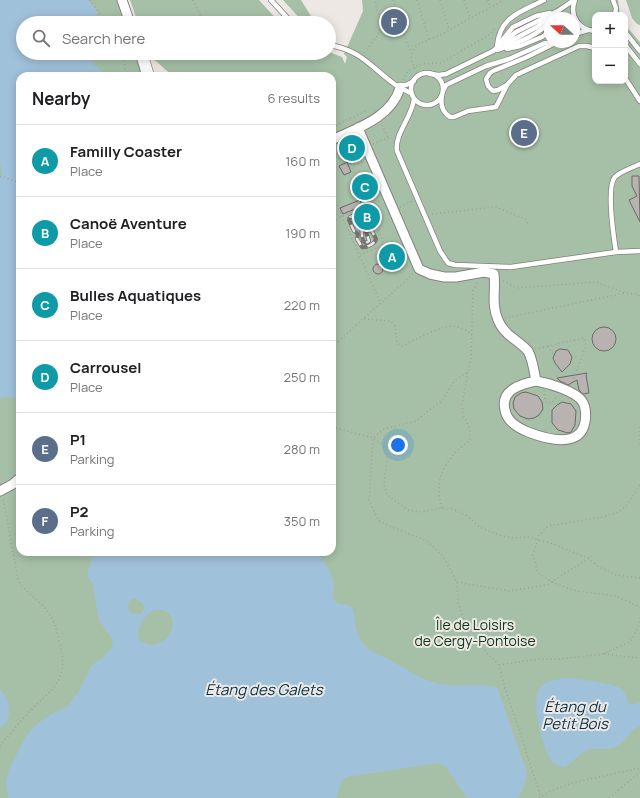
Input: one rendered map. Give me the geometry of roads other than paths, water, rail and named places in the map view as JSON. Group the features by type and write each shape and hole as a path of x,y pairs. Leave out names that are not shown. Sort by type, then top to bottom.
{"street":[{"path":"122,0 128,16"},
{"path":"142,60 146,72"},
{"path":"336,138 358,128 386,111 395,100 398,86"},
{"path":"358,128 419,269 430,274 444,277 456,277 484,272 494,274 493,299 497,319 508,335 521,344 527,351 539,382"},
{"path":"539,382 560,388 576,395 583,402 585,419 582,431 579,434 569,440 559,440 537,435 525,431 515,425 506,415 504,407 507,396 513,388 523,384 539,382"},
{"path":"1,491 16,482"}],"lane":[{"path":"127,0 132,16"},
{"path":"271,0 286,16"},
{"path":"497,46 499,33 506,21 512,16 544,0"},
{"path":"493,51 516,32 558,11 575,0"},
{"path":"575,0 573,8 574,18 580,26 592,31"},
{"path":"613,0 615,12"},
{"path":"493,51 513,27 536,16 558,11"},
{"path":"398,86 409,84 424,74 446,74 493,51 519,42 540,31 544,27"},
{"path":"580,32 588,30"},
{"path":"493,51 522,46 544,35"},
{"path":"628,36 640,51"},
{"path":"336,46 354,52 413,96 421,104 430,105 436,103 445,86 449,83 491,64 509,59 544,43"},
{"path":"430,74 439,79 442,85 442,109 446,114 452,117 468,110 496,107 507,85 514,76 572,49 584,46 592,47"},
{"path":"507,85 493,91 488,86 486,79 493,71 545,48"},
{"path":"627,48 640,64"},
{"path":"147,60 151,72"},
{"path":"414,81 412,88 412,110 398,138 396,148 442,255 448,263 455,265 511,267 616,252 640,251"},
{"path":"628,83 640,101"},
{"path":"616,252 611,214 613,181 618,176 640,164"}],"water":[{"path":"0,0 88,0 95,8 97,16 16,16 16,60 91,60 96,67 103,72 16,72 16,398 0,398 0,180 2,172 0,163"},
{"name":"Étang des Galets","path":"92,556 320,556 334,582 333,599 338,604 344,604 352,608 358,636 364,645 369,649 422,678 438,684 459,686 484,685 496,687 527,773 521,792 517,798 467,798 445,766 438,763 346,777 342,780 336,798 8,798 6,783 9,769 24,740 31,730 40,722 66,707 78,693 91,666 112,648 113,640 99,620 93,585 87,575","holes":["134,598 143,603 144,609 141,614 132,614 127,607 129,601","154,610 164,611 171,615 173,622 167,638 160,643 151,645 140,641 138,637 139,628 147,615"]},
{"name":"Étang du Petit Bois","path":"571,678 613,685 623,690 630,704 640,702 640,726 637,727 619,745 611,748 586,751 566,767 562,767 556,765 548,755 539,725 536,703 537,694 543,685 554,680"},
{"path":"0,689 6,698 9,714 4,725 0,729"}],"waterway":[{"path":"362,212 364,213 369,224 365,226 361,221 357,223 357,230 352,221 359,217 360,213 362,212"}],"railway":[{"path":"353,216 360,224 363,241 366,243 369,241 366,232 369,230 372,231 376,239 372,244 362,247 357,239 358,234 354,231 349,220 350,217 353,216"}],"place":[{"name":"P2","path":"394,22"},
{"name":"P1","path":"524,133"},
{"name":"Carrousel","path":"352,148"},
{"name":"Bulles Aquatiques","path":"365,187"},
{"name":"Canoë Aventure","path":"367,217"},
{"name":"Familly Coaster","path":"392,257"}],"park label":[{"name":"Île de Loisirs de Cergy-Pontoise","path":"475,634"}]}
